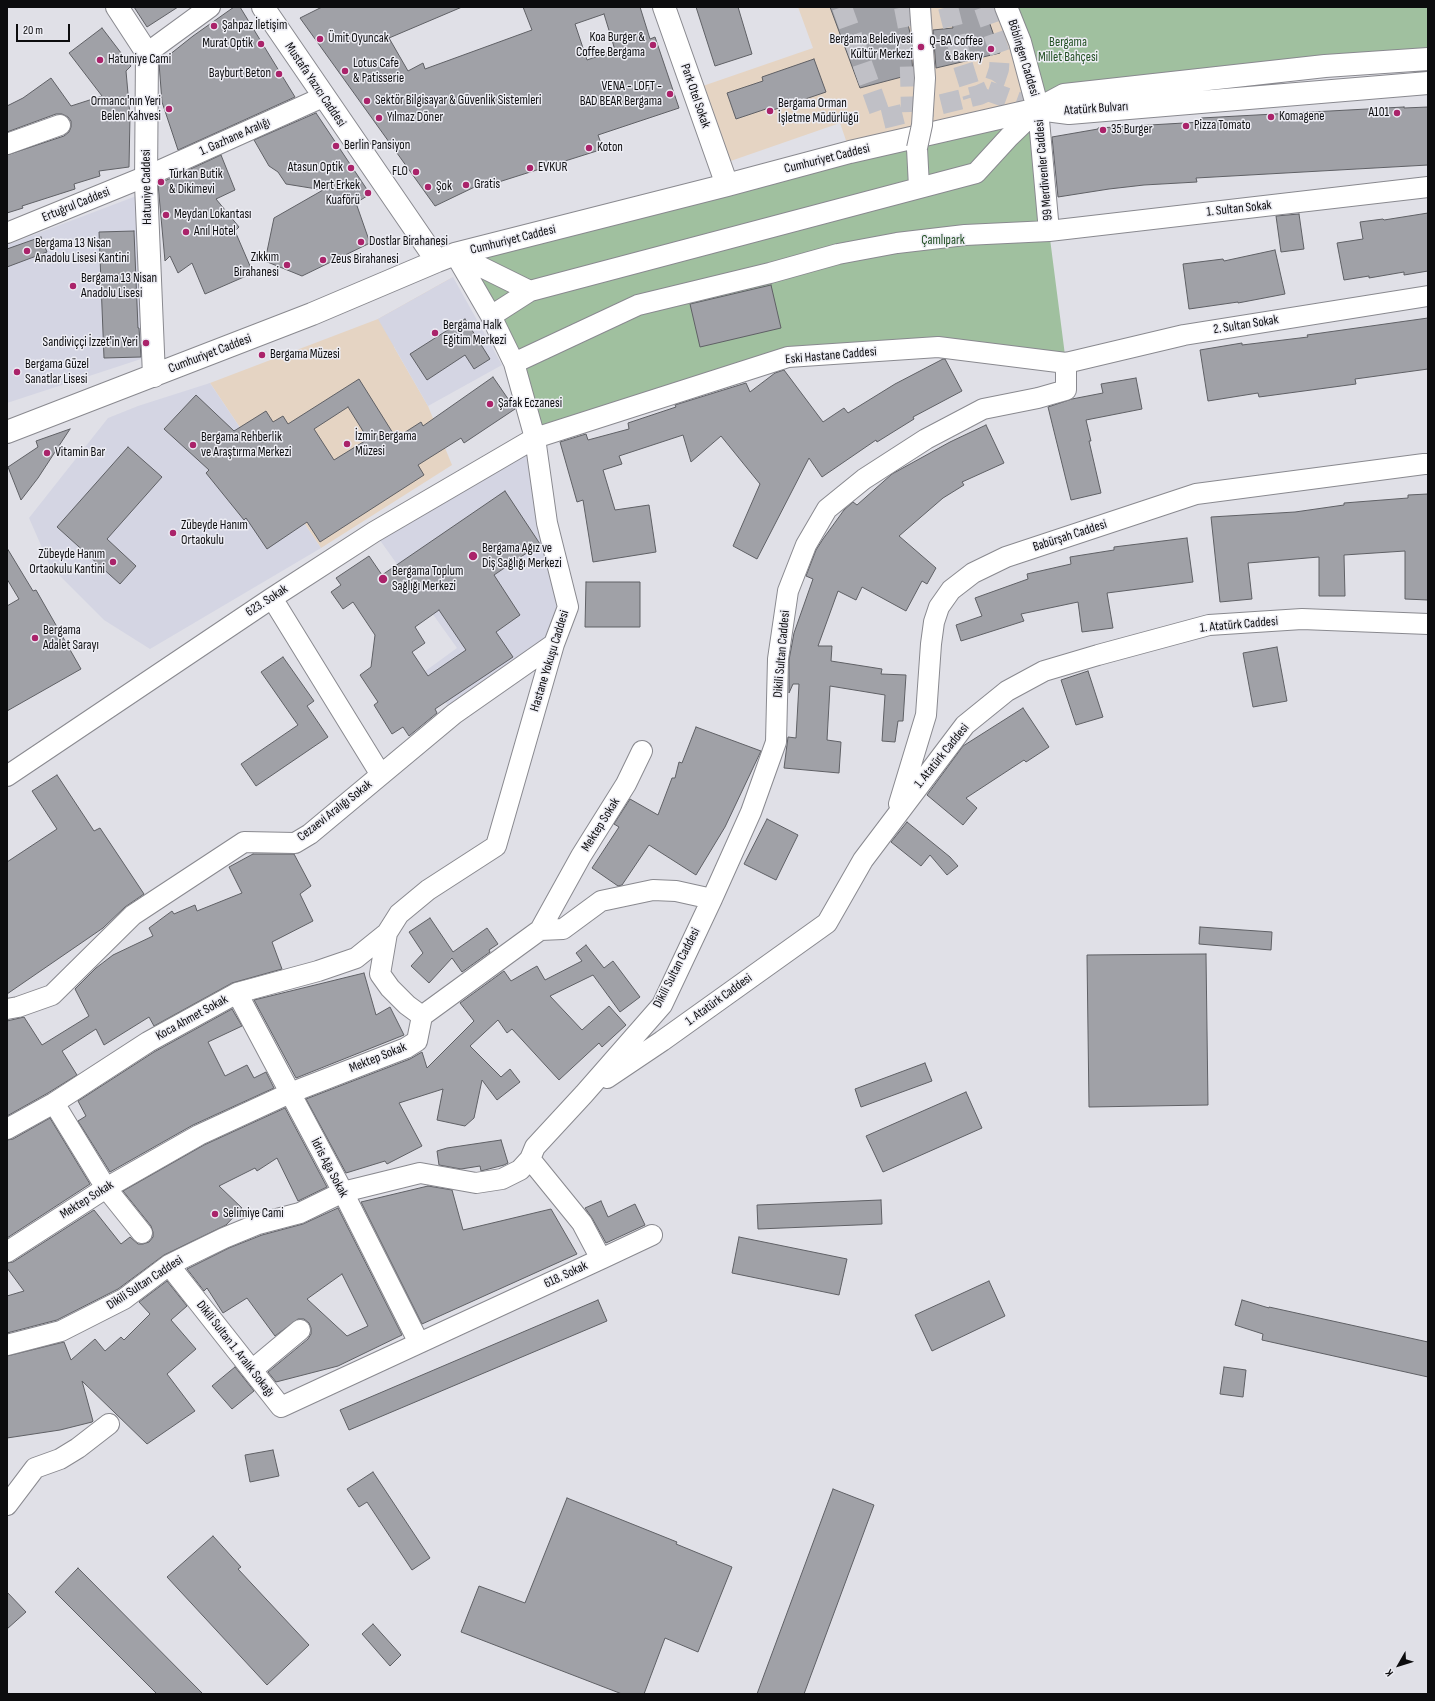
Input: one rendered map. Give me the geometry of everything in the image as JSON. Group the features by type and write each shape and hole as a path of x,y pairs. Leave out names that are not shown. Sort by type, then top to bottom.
{"main road":[{"path":"117,7 147,53"},
{"name":"Park Otel Sokak","path":"664,7 727,185"},
{"name":"Böblingen Caddesi","path":"1006,7 1020,42 1038,109"},
{"name":"Mustafa Yazıcı Caddesi","path":"266,8 323,97 446,258"},
{"name":"Hatuniye Caddesi","path":"147,53 146,176 154,376"},
{"name":"Atatürk Bulvarı","path":"1038,109 1064,95 1325,66 1428,60"},
{"name":"Atatürk Bulvarı","path":"1038,109 1069,113 1428,83"},
{"name":"Cumhuriyet Caddesi","path":"7,432 312,314 446,258 850,152 1038,109"}],"street":[{"path":"147,53 210,7"},
{"path":"919,184 917,148 922,126 925,78 920,7"},
{"name":"1. Gazhane Aralığı","path":"146,176 323,97"},
{"path":"491,316 530,291 919,184 976,173 1009,137 1038,109"},
{"name":"99 Merdivenler Caddesi","path":"1038,109 1049,230"},
{"path":"7,144 60,125"},
{"name":"Ertuğrul Caddesi","path":"8,231 146,176"},
{"name":"1. Sultan Sokak","path":"638,304 770,273 838,254 897,243 965,235 1049,230 1428,188"},
{"path":"446,258 530,291"},
{"name":"Hastane Yokuşu Caddesi","path":"387,933 399,914 428,890 496,846 554,644 568,607 547,523 535,438 514,362 491,316 446,258"},
{"name":"2. Sultan Sokak","path":"1066,363 1184,335 1428,296"},
{"path":"583,342 638,304"},
{"path":"514,362 638,304"},
{"name":"Eski Hastane Caddesi","path":"535,438 788,357 938,347 1066,363"},
{"name":"Dikili Sultan Caddesi","path":"7,1345 61,1331 124,1299 169,1265 224,1238 258,1224 300,1213 343,1192 420,1173 476,1183 502,1179 520,1170 530,1159 535,1147 662,1005 712,899 751,812 776,742 778,659 788,591 806,545 827,509 864,479 926,439 983,409 1038,398 1066,390 1066,363"},
{"name":"623. Sokak","path":"7,776 272,598 374,532 535,438"},
{"name":"Babürşah Caddesi","path":"896,815 926,715 934,622 939,607 951,590 973,573 1006,557 1196,494 1428,464"},
{"path":"272,598 381,775"},
{"name":"1. Atatürk Caddesi","path":"584,1094 662,1042 827,923 863,860 965,725 1007,691 1044,671 1209,625 1302,619 1428,624"},
{"name":"Cezaevi Aralığı Sokak","path":"7,1009 18,1007 52,995 133,915 244,842 295,843 310,834 454,714 554,644"},
{"name":"Mektep Sokak","path":"7,1252 106,1188 199,1135 290,1094 406,1048 416,1041 422,1016 540,930 581,856 626,784 642,752"},
{"path":"540,930 563,929 601,901 653,890 676,891 712,899"},
{"path":"387,933 380,974 390,988 422,1016"},
{"name":"Koca Ahmet Sokak","path":"7,1129 54,1103 148,1042 237,993 318,971 356,958 387,933"},
{"name":"İdris Ağa Sokak","path":"237,993 343,1192 419,1343"},
{"path":"54,1103 106,1188 142,1233"},
{"name":"618. Sokak","path":"419,1343 601,1259 582,1222 530,1159"},
{"path":"601,1259 652,1235"},
{"name":"Dikili Sultan 1. Aralık Sokağı","path":"169,1265 281,1407 419,1343"},
{"path":"252,1370 300,1330"},
{"path":"7,1505 35,1468 60,1459 78,1448 109,1424"}],"shaded area":[{"path":"798,7 1006,7 1038,109 850,152 840,123 722,164 697,88 813,48"},
{"name":"Bergama 13 Nisan Anadolu Lisesi","path":"139,195 141,359 7,403 7,245"},
{"name":"İzmir Bergama Müzesi","path":"453,277 394,347 428,406 452,465 321,548 210,383 378,319"},
{"name":"Bergama Halk Eğitim Merkezi","path":"453,277 502,365 428,406 378,319"},
{"name":"Zübeyde Hanım Ortaokulu","path":"210,383 321,548 150,649 104,620 50,566 29,518 108,418 138,406"},
{"name":"Bergama Ağız ve Diş Sağlığı Merkezi","path":"535,438 568,607 554,644 454,714 424,672 457,648 374,532"}],"green space":[{"name":"Bergama Millet Bahçesi","path":"1006,7 1428,7 1428,59 1038,109"},
{"name":"Çamlıpark","path":"1038,109 1049,231 1066,363 938,347 788,357 535,438 514,363 455,254"}],"building":[{"path":"134,7 178,7 147,27"},
{"path":"234,7 240,7 295,97 178,150 162,102 159,63 193,36"},
{"path":"322,7 462,7 389,38 408,71 423,63 425,69 532,30 523,7 640,7 650,39 655,37 679,108 598,135 603,149 486,186 485,182 435,206 300,18","holes":["604,14 615,50 587,60 575,24"]},
{"path":"696,7 738,7 752,54 715,66"},
{"path":"830,7 904,7 910,33 913,74 860,88"},
{"path":"948,7 984,7 1000,53 936,68 933,30 953,28"},
{"path":"102,28 131,66 126,71 130,116 129,167 99,171 100,176 74,184 75,189 22,206 23,208 7,213 7,155 64,136 69,132 71,121 68,117 62,114 56,114 7,132 7,106 23,98 51,78 71,106 102,96 69,53"},
{"name":"Bergama Orman İşletme Müdürlüğü","path":"814,59 826,92 773,110 772,107 736,119 727,93 763,81 762,77"},
{"path":"1428,107 1428,165 1196,178 1197,182 1144,185 1058,197 1052,137 1098,128 1201,122 1201,118"},
{"path":"316,113 370,194 356,203 370,243 302,276 265,261 274,218 323,190 286,184 278,172 269,166 254,140"},
{"path":"221,155 235,190 216,199 239,227 235,231 253,273 205,294 192,263 178,273 170,256 165,261 158,184"},
{"path":"1428,213 1428,271 1404,275 1404,272 1369,278 1369,276 1344,280 1337,243 1363,239 1360,222"},
{"path":"1299,214 1304,249 1281,252 1276,216"},
{"path":"134,231 138,328 141,357 104,358 99,232"},
{"name":"Bergama 13 Nisan Anadolu Lisesi Kantini","path":"41,237 47,252 7,267 7,249"},
{"path":"1275,250 1285,294 1238,303 1189,309 1183,264 1223,259 1224,261"},
{"path":"771,285 781,328 700,347 690,304"},
{"path":"1428,318 1428,369 1355,379 1356,384 1259,397 1258,393 1208,401 1200,350 1242,343 1242,345 1308,337 1307,335"},
{"name":"Bergama Halk Eğitim Merkezi","path":"465,319 490,359 474,369 465,355 427,380 410,354"},
{"path":"945,359 962,391 913,417 914,419 877,442 876,440 822,477 809,458 757,559 733,546 760,484 721,436 691,462 683,435 619,456 622,464 603,470 615,510 649,505 656,552 593,562 583,500 577,502 560,442 586,434 588,440 629,429 628,423 676,407 675,405 746,383 750,392 775,373 784,370 823,422 844,408 848,413 895,384"},
{"path":"493,377 515,409 464,443 461,438 418,465 424,475 320,542 307,522 267,549 246,518 244,520 206,473 209,470 164,429 196,395 234,431 266,411 273,422 283,416 288,424 359,379 396,438 421,422 423,426","holes":["348,407 368,439 334,460 314,429"]},
{"path":"1136,378 1142,409 1086,420 1091,441 1089,441 1101,493 1071,500 1048,407 1072,399 1103,393 1101,384"},
{"path":"986,425 1004,463 962,482 964,485 943,498 899,536 936,568 927,584 922,581 906,611 862,587 856,600 838,591 818,646 832,646 831,661 882,669 881,674 906,675 903,721 898,721 895,742 882,741 885,695 830,686 827,740 841,742 839,773 784,768 788,737 796,738 799,684 793,684 789,693 789,660 794,633 813,579 806,576 816,550 844,510 853,502 857,505 892,474 950,442"},
{"path":"70,429 38,478 21,500 8,467 38,447 36,441"},
{"path":"128,447 162,477 107,539 136,566 120,584 57,527"},
{"path":"505,491 540,544 494,575 520,615 496,632 513,657 435,709 437,713 409,736 403,727 392,734 374,705 378,702 360,675 371,667 375,635 353,602 343,609 331,592 341,585 336,578 369,556 382,575","holes":["439,610 466,650 428,676 412,652 425,643 415,627"]},
{"path":"1428,494 1428,600 1405,599 1405,551 1344,555 1345,596 1319,596 1319,557 1248,563 1252,599 1220,602 1211,517 1295,512 1344,505 1344,503 1408,498 1408,495"},
{"path":"1187,538 1193,582 1107,593 1113,628 1082,632 1078,602 1021,614 1024,621 961,641 956,625 982,616 975,598 1028,579 1027,574 1071,564 1070,557 1114,550 1114,547"},
{"name":"Bergama Adalet Sarayı","path":"7,548 33,591 36,590 81,669 7,711 7,606 19,599 7,579"},
{"path":"586,582 640,582 640,627 585,627"},
{"path":"1277,647 1287,701 1253,707 1243,653"},
{"path":"283,657 314,701 307,706 328,737 256,786 241,764 298,725 261,672"},
{"path":"1088,671 1103,717 1076,725 1061,680"},
{"path":"1023,708 1049,747 1026,762 1024,760 966,798 977,808 963,825 927,795 963,746"},
{"path":"696,727 761,751 725,827 696,875 649,845 622,885 618,886 592,868 619,827 614,824 630,799 658,815 672,778 675,778 679,762 682,763"},
{"path":"57,775 94,831 100,828 144,894 125,907 103,928 7,994 7,862 57,829 32,791"},
{"path":"767,819 798,835 776,880 744,864"},
{"path":"907,822 950,857 958,866 947,875 930,855 921,866 891,842"},
{"path":"253,854 294,854 311,886 300,894 313,921 272,942 282,969 232,983 154,1026 149,1017 104,1045 96,1029 62,1051 77,1075 7,1116 7,1021 24,1017 42,1045 89,1016 75,989 96,968 113,955 153,936 149,928 172,911 174,914 195,905 197,911 242,893 229,867"},
{"path":"430,918 453,952 487,928 498,944 489,950 490,952 462,972 452,958 429,983 411,966 423,953 409,932"},
{"path":"1200,927 1272,932 1271,950 1199,944"},
{"path":"586,945 604,968 613,961 640,997 620,1012 593,975 550,996 582,1030 609,1006 626,1025 602,1047 599,1043 559,1080 512,1029 507,1033 498,1020 470,1046 501,1077 510,1069 520,1082 497,1100 482,1080 474,1118 465,1126 437,1120 443,1089 399,1103 422,1146 387,1164 385,1161 346,1173 306,1099 410,1059 422,1052 427,1068 474,1021 460,1003 504,971 511,981 537,966 545,980 582,961 576,953"},
{"path":"1206,954 1208,1105 1089,1107 1087,955"},
{"path":"364,973 376,1015 390,1007 404,1035 296,1078 254,1000"},
{"path":"232,1009 242,1026 208,1042 225,1076 247,1065 254,1078 266,1072 274,1088 193,1125 110,1172 78,1121 86,1116 78,1101 154,1052"},
{"path":"925,1063 932,1081 861,1107 855,1089"},
{"path":"966,1092 982,1128 883,1172 866,1136"},
{"path":"285,1108 327,1187 298,1201 277,1158 257,1171 255,1168 219,1186 242,1208 226,1225 164,1255 118,1289 57,1320 7,1333 7,1296 24,1291 7,1268 7,1263 13,1262 94,1210 121,1244 130,1237 138,1244 149,1242 153,1237 151,1226 123,1191 204,1145"},
{"path":"50,1118 90,1184 7,1238 7,1140 13,1139"},
{"path":"501,1140 508,1163 504,1165 481,1171 480,1166 461,1169 439,1165 437,1151 447,1148"},
{"path":"428,1186 452,1190 463,1230 551,1209 577,1254 422,1324 361,1202"},
{"path":"881,1200 882,1224 758,1229 757,1205"},
{"path":"601,1201 608,1217 635,1204 645,1225 606,1243 585,1208"},
{"path":"338,1208 402,1335 338,1366 276,1382 268,1372 308,1339 311,1334 309,1323 304,1319 298,1319 275,1336 247,1298 223,1313 207,1288 204,1291 187,1269 229,1248 262,1235 303,1224","holes":["342,1274 368,1326 347,1336 307,1299"]},
{"path":"739,1237 847,1259 839,1295 732,1273"},
{"path":"167,1281 187,1306 171,1320 196,1349 167,1374 195,1411 147,1444 82,1381 93,1421 92,1422 60,1430 7,1438 7,1356 64,1342 71,1360 95,1339 105,1351 121,1337 124,1340 150,1314 139,1302"},
{"path":"989,1281 1005,1316 932,1351 915,1315"},
{"path":"598,1300 607,1321 349,1430 340,1410"},
{"path":"1242,1300 1269,1308 1428,1342 1428,1377 1262,1340 1263,1334 1235,1325"},
{"path":"235,1367 254,1391 232,1409 212,1386"},
{"path":"1224,1367 1246,1370 1243,1397 1220,1394"},
{"path":"273,1450 279,1476 250,1482 245,1455"},
{"path":"373,1472 430,1558 412,1570 367,1502 359,1507 347,1489"},
{"path":"833,1489 874,1505 804,1694 757,1694"},
{"path":"567,1498 677,1542 676,1544 732,1567 698,1652 665,1638 644,1694 622,1694 461,1632 479,1586 525,1603"},
{"path":"213,1536 241,1567 238,1569 309,1645 267,1685 167,1577"},
{"path":"78,1568 203,1694 157,1694 55,1592"},
{"path":"7,1592 26,1612 7,1629"},
{"path":"373,1624 401,1655 390,1666 362,1634"}],"tunnel":[{"path":"842,7 882,119 979,95 988,91 995,81 999,69 1000,53 984,7"},
{"path":"904,7 909,33 911,112"},
{"path":"948,7 962,62 973,97"},
{"path":"988,91 1038,109"}],"place":[{"name":"Şahpaz İletişim","path":"214,26"},
{"name":"Ümit Oyuncak","path":"320,39"},
{"name":"Murat Optik","path":"261,44"},
{"name":"Koa Burger & Coffee Bergama","path":"653,45"},
{"name":"Bergama Belediyesi Kültür Merkezi","path":"921,47"},
{"name":"Q-BA Coffee & Bakery","path":"991,49"},
{"name":"Hatuniye Cami","path":"100,60"},
{"name":"Lotus Cafe & Patisserie","path":"345,71"},
{"name":"Bayburt Beton","path":"279,74"},
{"name":"VENA - LOFT - BAD BEAR Bergama","path":"670,94"},
{"name":"Sektör Bilgisayar & Güvenlik Sistemleri","path":"367,101"},
{"name":"Ormancı'nın Yeri Belen Kahvesi","path":"169,109"},
{"name":"Bergama Orman İşletme Müdürlüğü","path":"770,111"},
{"name":"A101","path":"1397,113"},
{"name":"Komagene","path":"1271,117"},
{"name":"Yılmaz Döner","path":"379,118"},
{"name":"Pizza Tomato","path":"1186,126"},
{"name":"35 Burger","path":"1103,130"},
{"name":"Berlin Pansiyon","path":"336,146"},
{"name":"Koton","path":"589,148"},
{"name":"Atasun Optik","path":"351,168"},
{"name":"EVKUR","path":"530,168"},
{"name":"FLO","path":"416,172"},
{"name":"Türkan Butik & Dikimevi","path":"161,182"},
{"name":"Gratis","path":"466,185"},
{"name":"Şok","path":"428,187"},
{"name":"Mert Erkek Kuaförü","path":"368,193"},
{"name":"Meydan Lokantası","path":"166,215"},
{"name":"Anıl Hotel","path":"186,232"},
{"name":"Dostlar Birahanesi","path":"361,242"},
{"name":"Bergama 13 Nisan Anadolu Lisesi Kantini","path":"27,251"},
{"name":"Zeus Birahanesi","path":"323,260"},
{"name":"Zıkkım Birahanesi","path":"287,265"},
{"name":"Bergama 13 Nisan Anadolu Lisesi","path":"73,286"},
{"name":"Bergama Halk Eğitim Merkezi","path":"435,333"},
{"name":"Sandiviççi İzzet'in Yeri","path":"146,343"},
{"name":"Bergama Müzesi","path":"262,355"},
{"name":"Bergama Güzel Sanatlar Lisesi","path":"17,372"},
{"name":"Şafak Eczanesi","path":"490,404"},
{"name":"İzmir Bergama Müzesi","path":"347,444"},
{"name":"Bergama Rehberlik ve Araştırma Merkezi","path":"193,445"},
{"name":"Vitamin Bar","path":"47,453"},
{"name":"Zübeyde Hanım Ortaokulu","path":"173,533"},
{"name":"Bergama Ağız ve Diş Sağlığı Merkezi","path":"473,556"},
{"name":"Zübeyde Hanım Ortaokulu Kantini","path":"113,562"},
{"name":"Bergama Toplum Sağlığı Merkezi","path":"383,579"},
{"name":"Bergama Adalet Sarayı","path":"35,638"},
{"name":"Selimiye Cami","path":"215,1214"}]}
